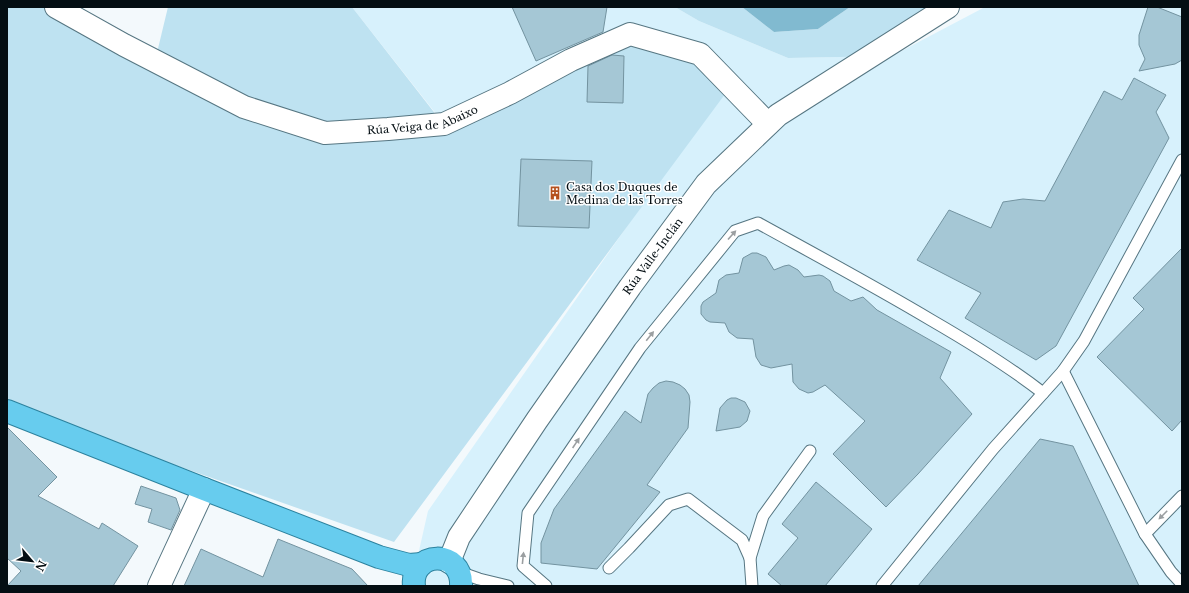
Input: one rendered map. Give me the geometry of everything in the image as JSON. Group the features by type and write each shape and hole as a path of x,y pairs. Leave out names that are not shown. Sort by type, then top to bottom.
{"highway":[{"path":"7,411 204,490 363,550 409,565 422,564 438,558 456,573"},
{"path":"363,550 391,568 413,586 415,575 422,564"}],"street":[{"name":"Rúa Veiga de Abaixo","path":"56,7 124,45 244,107 325,133 444,124 510,93 571,60 630,34 700,54 768,124"},
{"name":"Rúa Valle-Inclán","path":"456,573 459,537 475,512 536,420 630,287 706,184 768,124 784,111 948,7"},
{"path":"159,586 204,490"}],"lane":[{"path":"882,586 993,449 1063,371 1084,341 1182,160"},
{"path":"546,586 523,566 528,513 640,348 735,231 758,223 899,301 980,349 1017,372 1043,393"},
{"path":"1063,371 1145,534 1171,572 1182,584"},
{"path":"750,558 763,516 810,451"},
{"path":"1145,534 1182,496"},
{"path":"609,568 669,505 688,499 742,540 750,558 752,586"},
{"path":"456,573 508,586"}],"shaded area":[{"path":"7,7 57,7 155,61 168,7 352,7 437,116 630,34 700,54 731,86 394,542 7,406"},
{"path":"352,7 675,7 699,21 788,58 892,56 985,7 1182,7 1182,586 411,586 428,511 665,172 444,124"},
{"path":"675,7 742,7 774,32 818,29 850,7 956,7 892,56 788,58 699,21"},
{"path":"742,7 850,7 818,29 774,32"}],"building":[{"path":"512,7 607,7 603,32 536,61"},
{"path":"1148,7 1157,7 1182,17 1182,60 1175,64 1139,71 1145,59 1139,45 1139,35"},
{"path":"612,55 624,56 623,103 587,102 588,66"},
{"path":"1134,78 1166,95 1156,112 1169,138 1056,346 1036,360 965,318 981,293 917,260 949,210 991,228 1003,202 1023,199 1045,201 1104,91 1122,100"},
{"name":"Casa dos Duques de Medina de las Torres","path":"521,159 592,161 589,228 518,226"},
{"path":"1182,248 1182,420 1172,431 1097,357 1144,309 1133,298"},
{"path":"752,253 757,253 766,257 774,270 789,265 798,270 804,277 819,275 823,276 830,281 834,291 851,301 863,297 877,310 951,352 940,378 972,414 886,507 833,454 865,421 825,385 813,392 808,393 799,389 793,382 792,364 771,368 761,365 756,357 753,339 737,338 729,332 725,323 710,322 701,314 701,306 703,302 716,293 719,280 726,275 739,273 743,258"},
{"path":"666,381 673,382 685,389 689,395 690,402 688,428 647,485 660,492 597,569 541,563 541,543 554,509 625,411 641,423 648,394 659,383"},
{"path":"736,398 745,402 750,411 747,421 740,427 716,431 720,408 727,400"},
{"path":"7,427 57,477 38,496 99,529 102,523 138,546 113,586 7,586 21,571 7,558"},
{"path":"1040,439 1073,446 1139,586 918,586"},
{"path":"816,482 872,529 825,586 782,586 768,574 798,538 782,524"},
{"path":"141,486 176,498 180,510 171,530 148,522 152,509 135,504"},
{"path":"278,539 352,569 368,586 184,586 201,549 263,577"}],"place":[{"name":"Casa dos Duques de Medina de las Torres","path":"555,193"}]}
